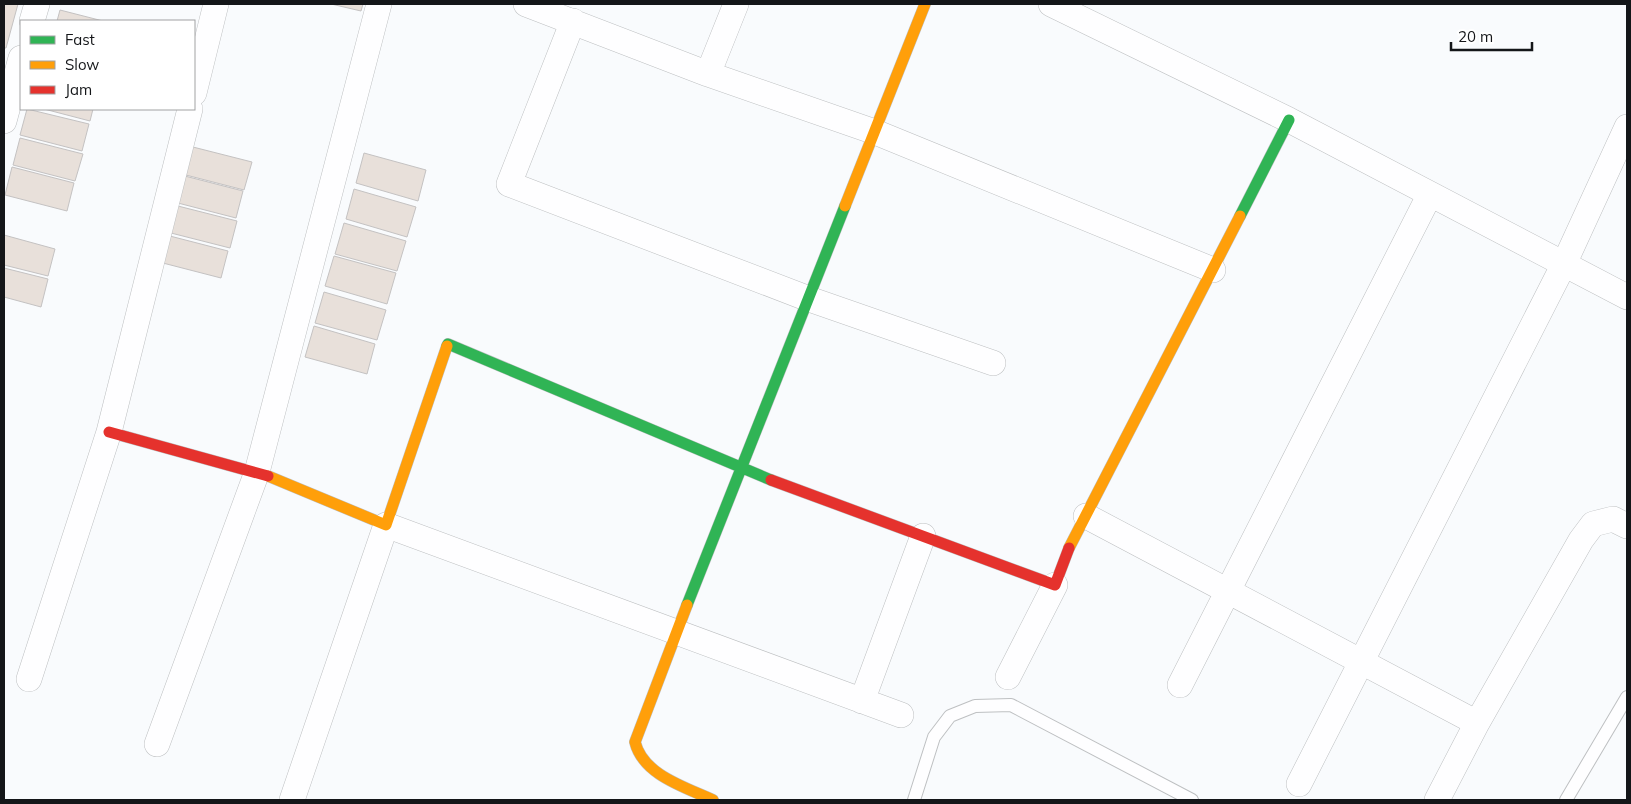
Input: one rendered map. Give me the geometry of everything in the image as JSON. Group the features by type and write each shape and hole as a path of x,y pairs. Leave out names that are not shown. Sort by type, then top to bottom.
{"street":[{"path":"32,20 37,4"},
{"path":"195,89 216,4"},
{"path":"156,744 256,472 379,4"},
{"path":"708,74 736,4"},
{"path":"713,800 658,772 640,758 635,743 639,727 924,4"},
{"path":"1050,4 1289,120 1627,297"},
{"path":"537,6 708,74 875,132 1214,270"},
{"path":"573,21 510,184 809,298 993,363"},
{"path":"4,121 20,62"},
{"path":"29,679 109,432 190,110"},
{"path":"1008,677 1055,585 1068,549 1214,270 1289,120"},
{"path":"1299,784 1564,264 1627,127"},
{"path":"1180,685 1430,194"},
{"path":"292,800 448,344 741,468 1055,585"},
{"path":"109,432 256,472 386,524 901,715"},
{"path":"1086,516 1477,723"},
{"path":"1438,800 1477,723 1581,540 1593,524 1613,519 1627,526"},
{"path":"862,701 923,536"}],"lane":[{"path":"1566,800 1627,697"},
{"path":"914,800 934,737 950,716 975,706 1011,705 1192,800"}],"building":[{"path":"4,4 18,4 6,48 4,48"},
{"path":"331,4 363,4 361,11"},
{"path":"60,10 99,20 57,20"},
{"path":"27,110 89,124 82,151 20,135"},
{"path":"48,110 93,110 90,121"},
{"path":"20,138 83,154 75,181 13,165"},
{"path":"189,146 252,162 244,190 182,174"},
{"path":"364,153 426,170 418,201 356,183"},
{"path":"12,167 74,183 67,211 5,195"},
{"path":"181,175 243,191 236,218 174,202"},
{"path":"354,189 416,207 407,237 346,219"},
{"path":"174,205 237,221 230,248 167,232"},
{"path":"344,223 406,241 397,271 335,254"},
{"path":"4,235 55,249 48,276 4,265"},
{"path":"166,235 228,251 221,278 159,262"},
{"path":"334,256 396,273 387,304 325,286"},
{"path":"4,268 48,279 41,307 4,297"},
{"path":"324,292 386,310 377,340 315,323"},
{"path":"314,326 375,344 367,374 305,357"}],"traffic: fast":[{"path":"1240,216 1289,120"},
{"path":"687,605 845,206"},
{"path":"447,346 448,344 771,480"}],"traffic: slow":[{"path":"845,206 925,4"},
{"path":"1069,548 1240,216"},
{"path":"268,476 386,525 447,346"},
{"path":"687,605 635,742 647,763 656,771 678,785 713,800"}],"traffic: jam":[{"path":"109,432 268,476"},
{"path":"771,480 1055,585 1069,548"}]}
